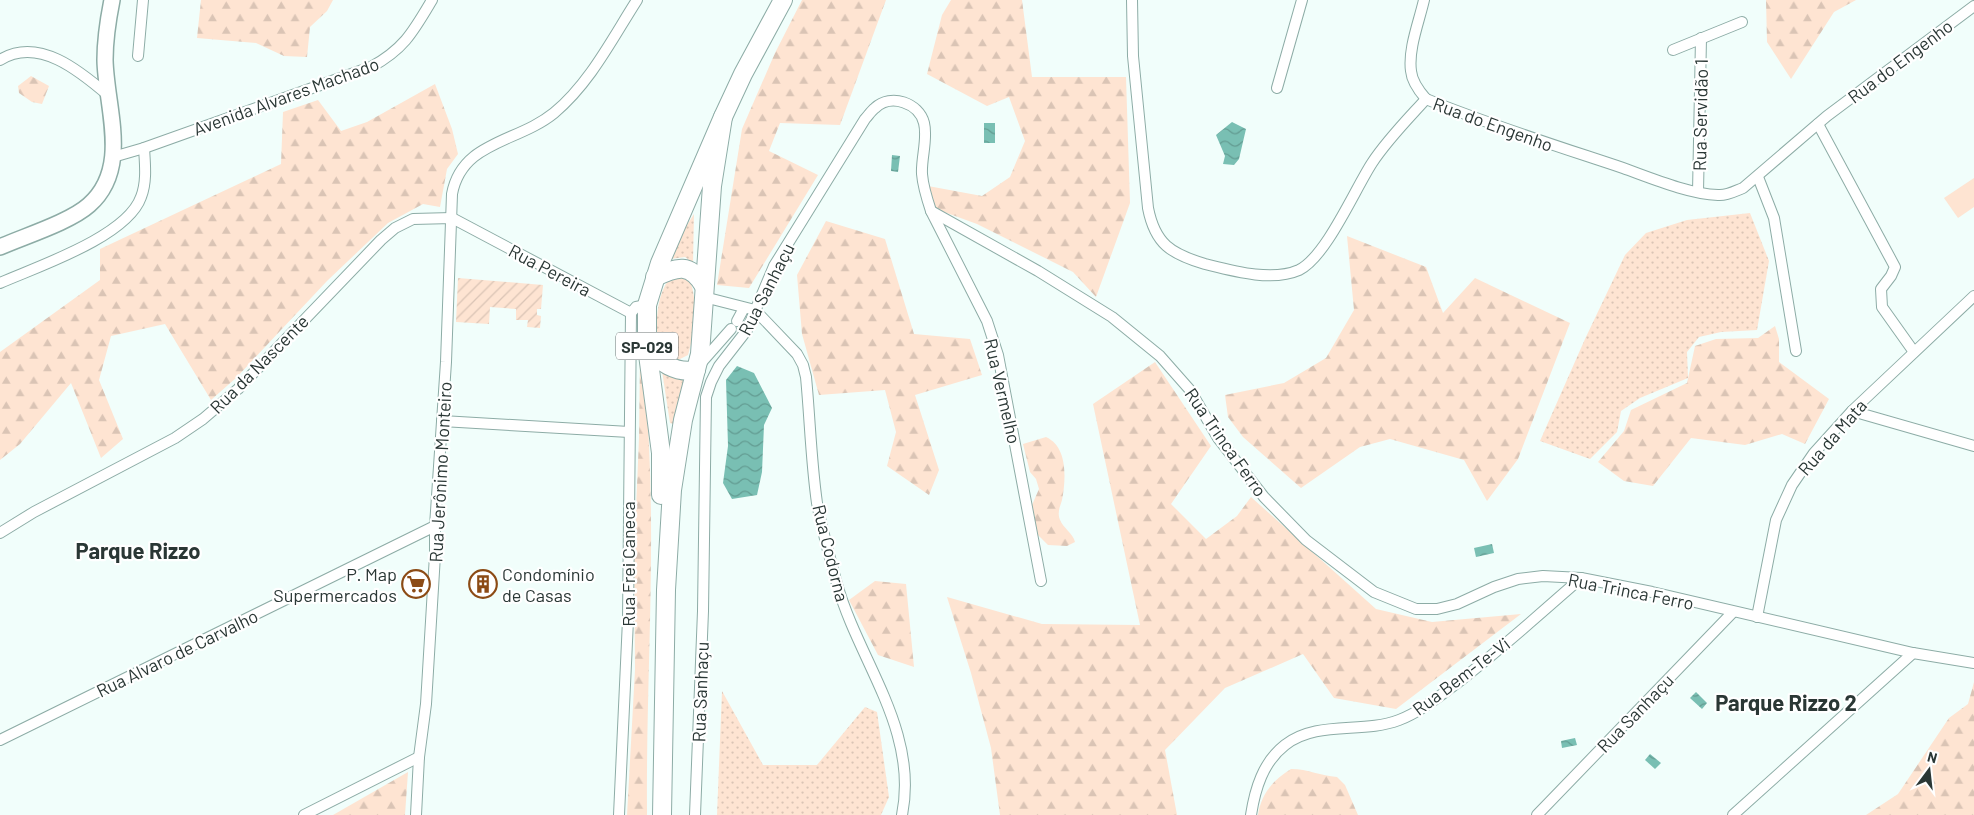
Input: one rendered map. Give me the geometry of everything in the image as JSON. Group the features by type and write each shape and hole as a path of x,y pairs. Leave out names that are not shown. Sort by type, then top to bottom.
{"highway":[{"name":"SP-029","path":"666,590 661,453 647,347 639,309 655,277 723,117 783,0"},
{"name":"SP-029","path":"662,815 666,590 674,470 683,420 701,342 712,186 723,117"},
{"path":"655,277 670,270 684,269 698,276 704,291"},
{"name":"SP-029","path":"647,347 656,357 670,366 682,364 691,357 701,328"},
{"path":"670,366 685,371 696,370"}],"main road":[{"path":"0,247 46,228 89,205 106,184 113,156 110,96 105,62 112,0"}],"street":[{"path":"138,56 143,0"},
{"name":"Avenida Alvares Machado","path":"113,156 144,148 371,67 388,58 404,45 432,0"},
{"name":"Rua Jerônimo Monteiro","path":"416,815 419,757 429,665 454,180 460,168 485,149 541,123 570,98 587,78 637,0"},
{"name":"Rua do Engenho","path":"1132,0 1133,56 1151,227 1160,242 1180,255 1197,261 1261,274 1286,274 1301,269 1323,246 1372,164 1392,135 1426,99 1514,133 1698,192 1719,195 1730,194 1743,188 1758,177 1818,124 1923,42 1974,6"},
{"path":"1277,88 1302,0"},
{"path":"1424,0 1411,58 1410,72 1415,86 1426,99"},
{"path":"1673,50 1742,22"},
{"name":"Rua Servidão 1","path":"1698,192 1702,38"},
{"path":"0,60 16,52 30,50 43,53 92,81 110,96"},
{"name":"Rua Sanhaçu","path":"695,815 703,611 706,397 711,382 719,366 747,330 774,266 865,120 875,107 887,101 900,101 914,107 922,115 925,126 922,173 931,211"},
{"path":"1818,124 1895,267 1881,289 1882,307 1914,352"},
{"path":"0,283 76,251 108,231 133,210 140,199 144,185 144,148"},
{"path":"1758,177 1774,218 1796,351"},
{"name":"Rua Trinca Ferro","path":"931,211 1038,271 1112,317 1160,356 1190,390 1218,438 1264,498 1306,540 1374,592 1416,609 1437,609 1456,604 1494,587 1518,579 1544,576 1581,578 1913,653 1974,663"},
{"name":"Rua Vermelho","path":"931,211 987,321 998,355 1041,582"},
{"name":"Rua Pereira","path":"452,218 639,309"},
{"name":"Rua da Nascente","path":"0,533 34,512 175,438 203,420 238,390 335,286 395,228 413,219 452,218"},
{"path":"704,291 744,308 755,310"},
{"name":"Rua da Mata","path":"1757,617 1776,520 1792,485 1814,453 1852,411 1974,296"},
{"path":"696,370 734,325 744,308"},
{"name":"Rua Frei Caneca","path":"619,815 628,620 628,432 639,309"},
{"name":"Rua Codorna","path":"755,310 797,354 803,365 806,377 818,504 846,613 890,707 901,746 906,782 902,815"},
{"path":"1852,411 1974,446"},
{"path":"442,421 628,432"},
{"name":"Rua Alvaro de Carvalho","path":"0,740 435,526"},
{"name":"Rua Bem-Te-Vi","path":"1252,815 1255,792 1264,770 1284,745 1307,732 1373,727 1399,720 1424,708 1490,658 1581,578"},
{"name":"Rua Sanhaçu","path":"1537,815 1733,612"},
{"path":"1733,815 1913,653"},
{"path":"304,815 419,757"}],"green space":[{"path":"201,0 333,0 327,11 310,27 307,57 284,56 256,43 197,38"},
{"path":"802,0 886,0 840,125 780,123 769,151 818,175 749,288 717,285 742,129 775,53"},
{"path":"951,0 1022,0 1032,77 1126,77 1130,203 1096,297 1073,272 977,224 936,209 928,186 982,196 1010,177 1025,141 1009,97 987,106 927,74 942,15"},
{"path":"1766,0 1856,0 1834,12 1791,79 1767,42"},
{"path":"31,76 49,86 42,104 32,102 19,93 18,86"},
{"path":"435,84 452,129 458,154 447,169 440,207 423,204 388,223 327,281 236,378 211,400 165,324 111,336 99,380 123,439 101,458 71,383 20,444 0,460 0,352 100,280 100,249 281,164 283,112 318,100 341,131 367,122"},
{"path":"1974,178 1974,207 1958,218 1944,198"},
{"path":"1750,213 1769,261 1757,330 1721,332 1699,337 1687,352 1688,378 1640,398 1621,411 1617,432 1590,459 1540,441 1625,255 1646,233 1687,220"},
{"path":"694,214 693,263 685,257 670,259 682,233"},
{"path":"826,221 885,239 914,334 970,339 982,375 915,395 939,470 929,495 887,466 896,432 885,390 819,395 802,334 797,275"},
{"path":"1347,236 1426,267 1443,313 1475,278 1570,323 1518,459 1487,501 1464,460 1390,439 1360,447 1301,488 1243,437 1228,417 1225,395 1284,383 1326,358 1354,310"},
{"path":"681,275 690,280 694,298 695,318 688,355 676,361 658,347 657,320 659,302 665,285 670,278"},
{"path":"458,278 543,285 541,309 537,309 537,315 541,316 540,328 527,327 528,320 516,320 516,309 490,307 489,324 456,322"},
{"path":"1775,326 1779,339 1779,362 1829,399 1805,444 1782,434 1745,445 1691,438 1653,486 1624,481 1598,462 1624,431 1631,410 1687,383 1695,346 1716,339 1758,338"},
{"path":"640,354 648,422 651,491 647,815 627,815 635,670 634,557"},
{"path":"1155,362 1211,446 1171,504 1206,539 1237,516 1251,497 1376,609 1432,622 1521,614 1396,709 1334,698 1303,654 1225,688 1165,750 1177,815 1000,815 991,748 971,673 947,597 1042,624 1140,625 1093,404"},
{"path":"662,371 688,373 673,424 670,423"},
{"path":"1046,437 1058,448 1064,464 1064,483 1059,517 1061,523 1075,542 1067,546 1048,545 1036,533 1032,505 1039,489 1036,479 1030,472 1023,444"},
{"path":"875,581 906,584 914,667 878,655 849,600"},
{"path":"1974,682 1974,815 1866,815 1898,794 1949,718 1968,704"},
{"path":"722,691 763,765 817,765 865,707 877,712 889,797 881,815 717,815"},
{"path":"1291,769 1337,777 1345,785 1358,815 1258,815 1262,800 1269,788"},
{"path":"408,772 405,815 333,815"}],"water":[{"path":"1232,122 1246,129 1239,159 1234,165 1223,164 1225,156 1216,135"},
{"path":"984,123 995,123 995,143 984,143"},
{"path":"892,155 900,156 898,172 891,171"},
{"path":"737,366 754,373 772,408 764,425 762,472 757,495 732,499 723,483 728,446 726,380"},
{"path":"1492,544 1494,553 1476,557 1474,548"},
{"path":"1696,692 1707,703 1702,709 1690,698"},
{"path":"1575,738 1577,745 1562,748 1561,741"},
{"path":"1650,754 1661,763 1655,769 1645,760"}],"place":[{"name":"P. Map Supermercados","path":"416,584"},
{"name":"Condomínio de Casas","path":"483,584"}],"district":[{"name":"Parque Rizzo","path":"138,550"},
{"name":"Parque Rizzo 2","path":"1786,702"}]}
